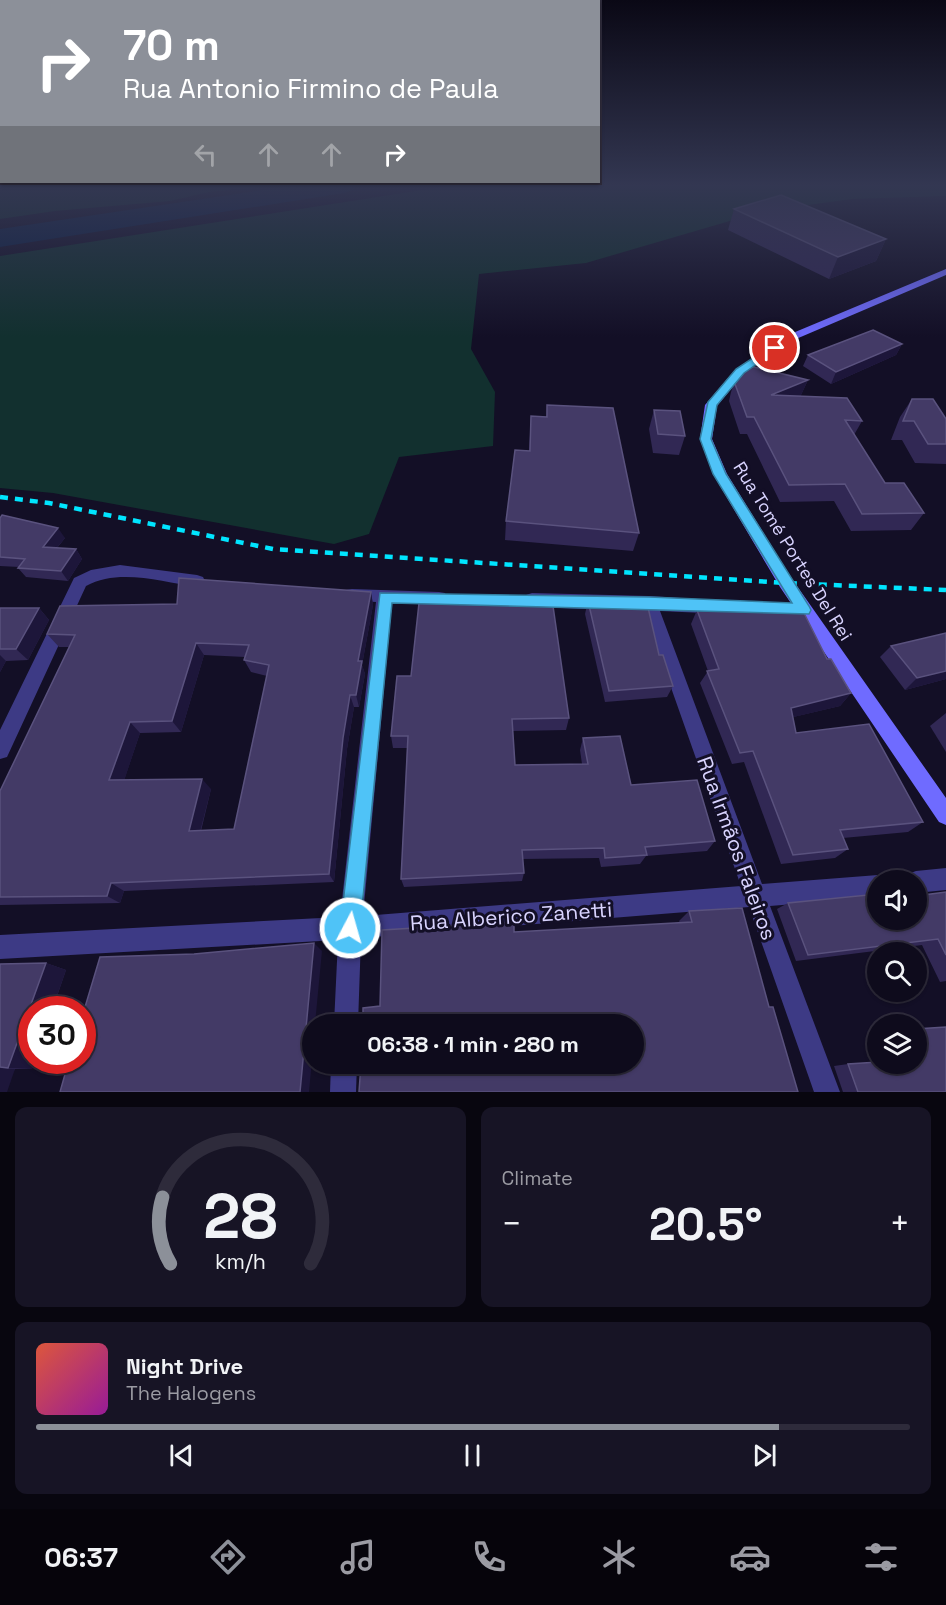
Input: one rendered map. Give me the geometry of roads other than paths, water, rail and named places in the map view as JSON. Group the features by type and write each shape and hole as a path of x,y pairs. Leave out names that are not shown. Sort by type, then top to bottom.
{"main road":[{"name":"Rua Tomé Portes Del Rei","path":"946,272 792,337 740,371 711,405 706,439 720,474 804,610 946,816"}],"street":[{"path":"0,750 73,593 87,577 114,571 212,584"},
{"path":"338,594 454,598"},
{"path":"346,1014 350,928 385,597"},
{"path":"511,599 804,610"},
{"name":"Rua Irmãos Faleiros","path":"649,603 754,898 827,1092"},
{"path":"927,881 946,879"},
{"name":"Rua Alberico Zanetti","path":"0,947 350,928 754,898 867,887"},
{"path":"342,1092 343,1074"}],"waterway":[{"path":"0,238 13,236"}],"railway":[{"path":"0,497 49,503 273,549 786,583 946,590"}]}
